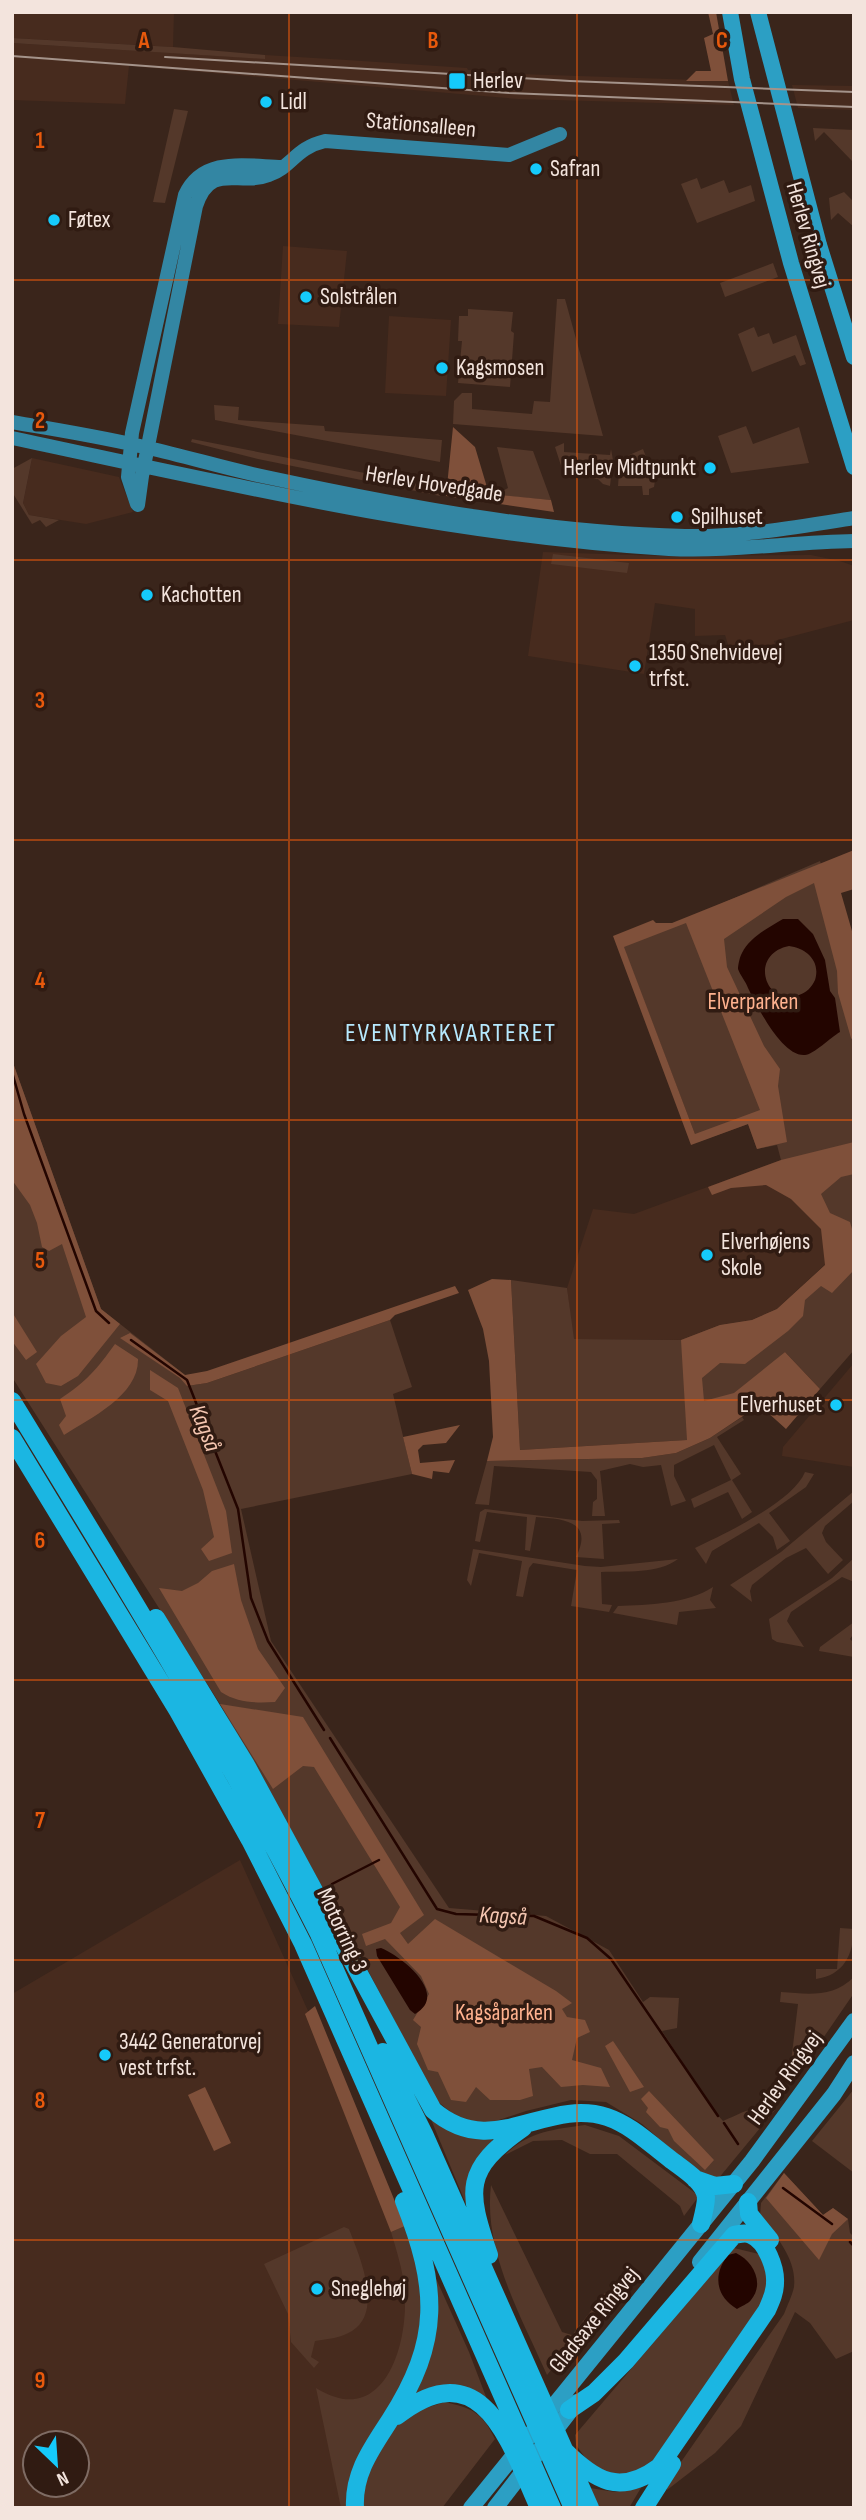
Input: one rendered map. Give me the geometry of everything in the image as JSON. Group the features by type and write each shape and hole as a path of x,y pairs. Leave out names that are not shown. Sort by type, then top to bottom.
{"highway":[{"name":"Motorring 3","path":"12,1401 246,1792 319,1934 522,2375 573,2508"},
{"name":"Motorring 3","path":"12,1438 178,1711 250,1840 303,1944 505,2400 547,2506"},
{"path":"71,1498 110,1545 198,1684 329,1915 433,2110 454,2125 478,2132 583,2113 607,2117 632,2129 695,2179 715,2186 734,2184"},
{"path":"329,1915 500,2306 522,2375 564,2450 590,2508"},
{"path":"319,1934 349,1983 424,2134"},
{"path":"355,2508 354,2490 361,2468 405,2397 426,2344 430,2298 424,2256 369,2112 362,2081"},
{"path":"500,2306 491,2261 476,2217 474,2185 488,2156 531,2123"},
{"path":"695,2179 706,2198 701,2224"},
{"path":"644,2508 782,2301 787,2284 784,2264 772,2243 749,2214 748,2202"},
{"path":"564,2450 593,2476 607,2481 635,2481 659,2467 771,2301 776,2279 774,2265 756,2238 745,2233 734,2235 626,2361 594,2393 569,2410"},
{"path":"389,2423 421,2399 444,2393 475,2400 494,2417 547,2506"}],"main road":[{"name":"Herlev Ringvej","path":"730,12 742,79 791,263 854,467"},
{"name":"Herlev Ringvej","path":"758,12 819,245 854,357"},
{"name":"Stationsalleen","path":"140,458 167,355 200,193 214,181 222,178 271,175 306,147 325,142 509,155 560,134"},
{"name":"Stationsalleen","path":"140,458 137,406 158,327 185,195 195,179 215,167 282,167"},
{"name":"Stationsalleen","path":"158,327 156,347 167,355"},
{"path":"111,440 124,432 140,361 153,344"},
{"path":"831,388 854,433"},
{"name":"Herlev Hovedgade","path":"12,422 111,440 140,458 321,501 445,523 539,536 670,549 719,549 854,541"},
{"name":"Herlev Hovedgade","path":"16,439 271,478 455,512 547,525 693,536 756,532 854,518"},
{"path":"138,500 138,505 132,495 140,458"},
{"path":"719,549 854,531"},
{"name":"Herlev Ringvej","path":"752,2161 854,2021"},
{"name":"Herlev Ringvej","path":"770,2175 834,2094 854,2063"},
{"name":"Gladsaxe Ringvej","path":"471,2508 752,2161"},
{"name":"Gladsaxe Ringvej","path":"495,2508 569,2410 643,2331 770,2175"}],"shaded area":[{"path":"12,12 174,12 173,47 12,38"},
{"path":"12,43 237,57 265,58 265,55 347,60 519,74 728,81 734,105 518,99 129,66 125,104 12,100"},
{"path":"792,85 854,86 854,110 798,108"},
{"path":"283,246 347,251 339,327 278,324"},
{"path":"389,316 451,320 446,396 385,393"},
{"path":"32,458 119,477 133,512 86,524 29,515 23,503"},
{"path":"543,552 663,556 811,555 840,561 854,566 854,620 731,654 725,635 695,636 695,609 655,603 644,674 528,656"},
{"path":"783,919 798,919 813,934 825,960 830,991 835,998 840,1032 805,1055 788,1048 771,1029 738,969 745,947 760,933","holes":["789,946 801,949 811,957 816,973 814,983 806,991 787,997 777,994 770,987 765,968 768,959 776,951"]},
{"name":"Elverhøjens Skole","path":"781,1160 846,1245 777,1309 752,1320 720,1325 681,1340 573,1339 567,1288 593,1209 634,1214"},
{"name":"Elverhuset","path":"854,1363 854,1467 782,1456 783,1447"},
{"path":"240,1860 405,2226 423,2320 350,2479 346,2501 348,2508 12,2508 12,1994"},
{"path":"381,1948 410,1967 425,1986 427,1996 424,2006 415,2014 377,1956 376,1949"},
{"path":"736,2253 752,2267 757,2280 751,2300 737,2309 724,2298 718,2277 728,2255"}],"green space":[{"path":"708,12 716,12 728,81 686,81 696,71 711,71 704,38 713,34"},
{"path":"12,38 173,47 265,55 265,59 12,43"},
{"path":"174,109 188,111 165,203 153,202"},
{"path":"813,128 854,130 854,159 852,161 824,132 815,141"},
{"path":"697,178 701,189 724,180 729,193 751,185 755,201 697,223 681,184"},
{"path":"844,192 854,202 854,227 838,213 831,220 829,198"},
{"path":"773,263 778,277 725,297 720,283"},
{"path":"557,299 565,299 603,436 453,424 454,401 462,393 472,393 472,409 532,414 534,401 550,402"},
{"path":"468,309 513,312 510,387 458,383 462,341 458,341 459,316 468,316"},
{"path":"754,327 758,337 769,333 773,344 796,335 806,364 800,366 795,355 752,372 738,334"},
{"path":"214,405 239,407 238,420 324,426 325,431 442,440 440,462 215,420"},
{"path":"746,426 753,444 799,427 809,463 731,473 718,436"},
{"path":"453,427 475,447 489,494 551,500 554,512 446,496"},
{"path":"192,439 441,488 440,496 258,459 191,442"},
{"path":"564,443 564,452 610,455 611,449 613,460 610,486 598,479 564,475 555,447"},
{"path":"497,447 533,451 551,500 495,495 508,488"},
{"path":"643,449 655,480 654,487 649,489 649,495 643,495 642,486 618,486 620,459"},
{"path":"32,458 23,503 29,515 59,520 46,527 40,520 32,524 12,492 12,469"},
{"path":"553,554 629,563 627,573 551,564"},
{"path":"854,850 854,889 841,893 854,938 854,1042 838,993 837,971 814,883 786,897 724,939 727,967 764,1046 780,1069 778,1086 787,1142 757,1149 748,1124 691,1145 613,936 653,920 656,923 672,923","holes":["686,923 760,1110 695,1134 624,947"]},
{"name":"Elverparken","path":"820,861 854,983 854,1350 820,1389 785,1352 687,1440 520,1450 511,1280 567,1288 574,1339 681,1340 720,1325 752,1320 777,1309 846,1246 781,1160 777,1145 757,1149 748,1124 698,1142 623,946"},
{"name":"Kagsåparken","path":"12,1060 101,1309 185,1375 187,1386 207,1383 390,1320 412,1387 393,1394 412,1474 241,1509 271,1641 449,1908 546,1916 609,1950 643,2002 650,1997 679,1998 677,2028 662,2031 723,2121 755,2109 775,2110 718,2179 707,2180 642,2124 606,2102 571,2100 487,2124 459,2119 436,2100 352,1940 220,1704 12,1377"},
{"path":"12,1060 101,1309 120,1324 78,1376 61,1386 46,1383 36,1364 61,1336 86,1317 62,1244 49,1251 42,1247 30,1205 12,1180"},
{"path":"854,1142 854,1174 841,1177 821,1194 830,1213 850,1222 854,1236 854,1270 832,1293 821,1286 805,1300 803,1316 745,1364 720,1363 702,1378 704,1401 734,1393 785,1352 820,1389 786,1429 766,1411 752,1410 710,1438 676,1453 642,1458 487,1461 493,1437 489,1361 483,1329 468,1290 492,1279 511,1280 520,1450 687,1440 681,1340 720,1325 752,1320 777,1309 825,1265 821,1229 791,1199 766,1185 731,1188 712,1195 708,1187 781,1160"},
{"path":"455,1286 459,1293 395,1315 390,1320 207,1383 187,1386 180,1378 120,1338 130,1333 185,1375 207,1371"},
{"path":"12,1312 37,1352 26,1360 12,1341"},
{"path":"115,1344 138,1359 131,1384 100,1413 64,1435 59,1425 66,1416 60,1399 90,1374"},
{"path":"150,1370 178,1388 226,1511 232,1553 209,1561 201,1549 214,1537 203,1490 168,1401 150,1390"},
{"path":"742,1417 744,1420 717,1437 741,1474 732,1480 752,1512 742,1519 728,1492 694,1508 691,1499 731,1480 714,1445 674,1465 674,1476 686,1501 671,1506 661,1465 643,1467 630,1464 600,1471 605,1516 592,1516 593,1502 597,1499 597,1480 591,1472 494,1466 489,1505 475,1504 487,1461 642,1458 676,1453 710,1438"},
{"path":"460,1425 446,1443 423,1445 418,1450 420,1463 455,1460 449,1473 433,1471 432,1479 412,1474 403,1437"},
{"path":"805,1472 814,1474 806,1487 769,1513 790,1541 777,1550 773,1537 759,1523 712,1551 706,1564 695,1548 773,1506 787,1495"},
{"path":"854,1491 854,1501 825,1526 822,1533 826,1542 843,1560 828,1574 806,1548 786,1558 752,1585 752,1602 730,1585 781,1552"},
{"path":"485,1509 582,1521 619,1520 620,1523 602,1524 604,1559 576,1557 581,1545 579,1529 557,1519 536,1517 530,1551 525,1550 527,1517 487,1512 480,1542 475,1541 480,1512"},
{"path":"473,1549 601,1567 678,1559 651,1569 601,1572 602,1604 612,1605 609,1612 571,1606 577,1570 533,1563 529,1568 523,1597 516,1596 522,1561 479,1553 471,1586 467,1580"},
{"path":"854,1558 854,1582 842,1577 791,1612 787,1621 804,1647 772,1639 769,1619 832,1578"},
{"path":"234,1564 241,1600 258,1649 285,1688 275,1702 247,1702 221,1692 159,1588 182,1591 198,1583 212,1571"},
{"path":"713,1587 710,1600 716,1608 679,1612 677,1625 613,1613 618,1606 679,1600"},
{"path":"854,1622 854,1633 850,1639 854,1643 854,1657 819,1651 820,1647"},
{"path":"220,1704 303,1717 424,1915 400,1933 408,1944 435,1919 556,1991 572,2003 562,2009 567,2017 585,2020 590,2032 577,2038 572,2060 601,2068 610,2087 561,2087 542,2067 529,2069 533,2096 520,2100 490,2100 476,2087 466,2102 451,2100 438,2072 428,2070 417,2044 421,2027 413,2020 429,1994 421,1976 385,1939 366,1946 362,1934 391,1923 400,1907 314,1767 303,1766 273,1789"},
{"path":"840,1928 854,1929 849,1955 834,1973 816,1979 816,1969 837,1969"},
{"path":"854,1977 854,1993 806,2063 791,2062 798,2004 780,2002 781,1992 829,1992"},
{"path":"315,2006 405,2226 391,2232 305,2014"},
{"path":"613,2041 644,2087 630,2092 605,2046"},
{"path":"205,2087 231,2143 214,2151 188,2095"},
{"path":"854,2089 854,2173 812,2141"},
{"path":"649,2091 714,2160 705,2170 674,2141 668,2129 660,2127 646,2112 648,2108 641,2099"},
{"path":"423,2100 490,2134 493,2143 469,2178 466,2204"},
{"path":"585,2125 619,2136 699,2196 684,2216 680,2206 617,2154 590,2154 562,2140 533,2141 505,2155 532,2136"},
{"path":"784,2173 823,2215 833,2208 848,2219 850,2233 854,2237 854,2351 836,2359 810,2323 795,2312 741,2426 715,2453 667,2490 667,2482 784,2314 791,2297 794,2277 789,2258 760,2216 761,2203"},
{"path":"784,2173 823,2215 833,2208 848,2219 832,2234 819,2260 766,2198"},
{"path":"491,2185 562,2332 572,2335 605,2293 610,2297 547,2375 498,2259 490,2210"},
{"path":"405,2226 416,2260 423,2296 421,2333 408,2372 351,2477 347,2508 341,2508 316,2388 338,2398 357,2399 373,2392 385,2379 401,2342 405,2301 399,2258 391,2232"},
{"path":"344,2227 349,2229 363,2267 368,2297 366,2310 361,2322 352,2331 339,2337 315,2341 311,2357 319,2362 314,2368 291,2342 288,2314 264,2264"},
{"path":"734,2248 763,2255 770,2278 768,2297 677,2433 647,2468 628,2475 606,2472 589,2463 576,2445 575,2435"},
{"path":"429,2263 488,2402 443,2387 411,2396"},
{"path":"444,2402 462,2407 481,2417 495,2439 442,2508 362,2508 371,2468 392,2431 413,2413"},
{"path":"642,2486 629,2508 599,2508 590,2488 615,2492"}],"waterway":[{"name":"Kagså","path":"12,1072 24,1114 96,1311 109,1323"},
{"name":"Kagså","path":"131,1340 187,1380 238,1509 251,1598 268,1641 324,1730"},
{"name":"Kagså","path":"330,1738 437,1909 456,1914 534,1916 587,1938 611,1959 718,2116"},
{"path":"332,1884 379,1860"},
{"name":"Kagså","path":"724,2123 738,2144"},
{"name":"Kagså","path":"783,2188 832,2224"},
{"name":"Kagså","path":"850,2242 854,2246"}],"tram line":[{"path":"12,56 509,93 854,107"},
{"path":"165,57 570,81 854,92"}],"place":[{"name":"Herlev","path":"457,81"},
{"name":"Lidl","path":"266,102"},
{"name":"Safran","path":"536,169"},
{"name":"Føtex","path":"54,220"},
{"name":"Solstrålen","path":"306,297"},
{"name":"Kagsmosen","path":"442,368"},
{"name":"Herlev Midtpunkt","path":"710,468"},
{"name":"Spilhuset","path":"677,517"},
{"name":"Kachotten","path":"147,595"},
{"name":"1350 Snehvidevej trfst.","path":"635,666"},
{"name":"Elverhøjens Skole","path":"707,1255"},
{"name":"Elverhuset","path":"836,1405"},
{"name":"3442 Generatorvej vest trfst.","path":"105,2055"},
{"name":"Sneglehøj","path":"317,2289"}],"district":[{"name":"EVENTYRKVARTERET","path":"451,1033"}]}
